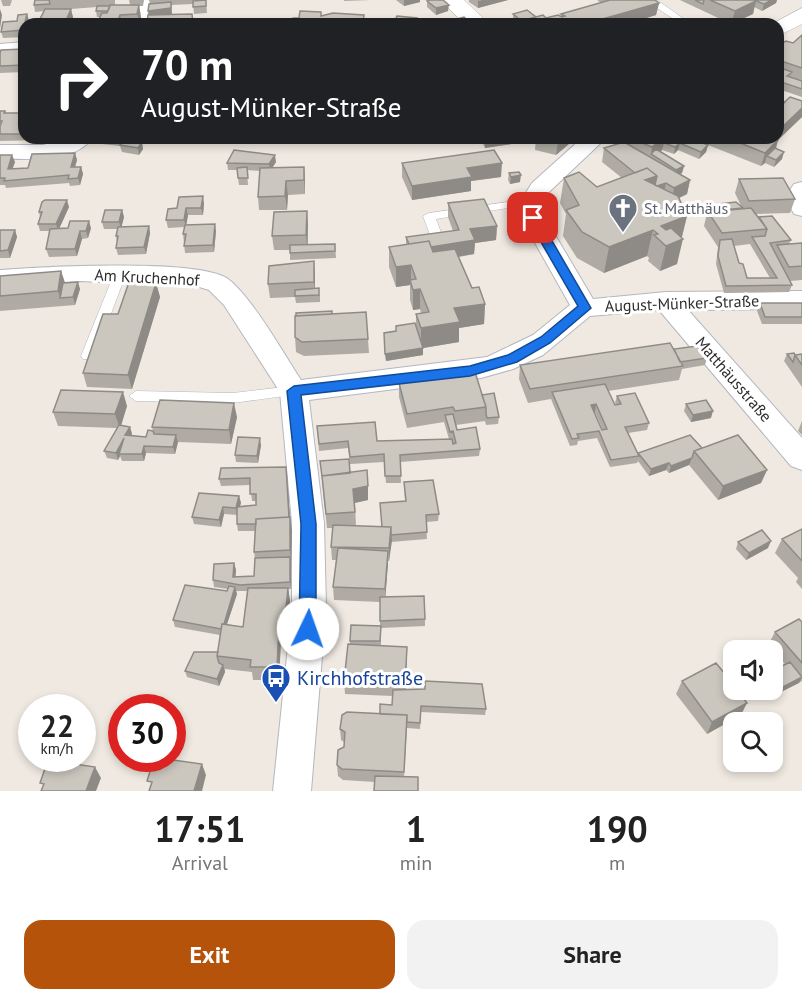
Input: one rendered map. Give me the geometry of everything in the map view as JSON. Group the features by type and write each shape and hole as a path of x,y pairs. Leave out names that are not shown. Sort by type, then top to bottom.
{"street":[{"path":"451,0 471,18"},
{"path":"784,26 802,14"},
{"path":"0,50 18,48"},
{"path":"0,152 56,150 72,144"},
{"path":"585,308 533,218 530,202 540,188 588,144"},
{"path":"802,189 797,197 802,209"},
{"name":"Am Kruchenhof","path":"0,278 120,274 197,278 218,284 233,299 294,391"},
{"name":"August-Münker-Straße","path":"294,391 470,371 497,365 546,340 576,312 585,308 666,301 802,300"},
{"name":"Matthäusstraße","path":"666,301 802,458"},
{"path":"292,791 309,590 306,495 294,391"}],"lane":[{"path":"654,2 678,18"},
{"path":"436,235 429,216 530,202"},
{"path":"88,356 120,274"},
{"path":"136,396 233,398 294,391"}],"building":[{"path":"35,0 49,0 50,4 34,5"},
{"path":"206,0 206,6 193,7 193,1"},
{"path":"443,0 449,5 436,8 427,1"},
{"path":"610,0 655,0 659,3 606,18 546,18 565,16 561,14"},
{"path":"710,0 754,0 756,1 735,11"},
{"path":"754,0 772,0 764,4"},
{"path":"171,2 171,8 148,11 149,4"},
{"path":"110,5 139,5 137,14 120,15 119,18 100,18 102,13 107,13"},
{"path":"97,6 110,6 108,11 96,11"},
{"path":"45,9 71,9 67,18 40,18"},
{"path":"527,10 536,17 518,18 513,14"},
{"path":"300,11 321,12 321,16 333,13 364,15 364,18 299,18"},
{"path":"27,14 26,18 18,18 18,30 1,32 3,22 17,21 18,15"},
{"path":"192,14 192,18 148,18 148,15"},
{"path":"802,35 802,68 784,62 784,42 793,43"},
{"path":"18,49 18,65 0,66 1,50"},
{"path":"784,69 792,72 787,76 802,81 802,89 784,83"},
{"path":"790,97 802,101 802,108 784,125 784,102"},
{"path":"0,111 18,113 18,134 0,134 2,121 0,121"},
{"path":"121,144 141,144 138,148"},
{"path":"627,144 690,180 674,188 666,183 657,186 655,185 657,176 647,168 635,173 604,148"},
{"path":"682,144 708,145 701,152"},
{"path":"743,144 774,144 765,153"},
{"path":"775,148 784,152 776,160 767,156"},
{"path":"656,149 684,166 676,170 651,154"},
{"path":"234,150 275,155 269,164 227,163"},
{"path":"494,150 502,163 467,168 472,177 412,186 402,163"},
{"path":"75,153 71,167 81,167 78,178 68,179 69,175 4,181 5,178 0,178 0,155 12,155 8,169 28,168 32,154"},
{"path":"247,167 248,178 238,178 237,168"},
{"path":"304,167 304,180 286,181 285,196 258,197 260,168"},
{"path":"647,168 657,176 645,180 678,196 687,216 661,226 666,230 671,228 683,239 666,246 654,235 658,234 653,230 609,247 582,232 566,210 579,205 564,178 579,172 597,187"},
{"path":"519,172 521,175 511,177 509,173"},
{"path":"783,178 795,199 749,201 739,179"},
{"path":"203,196 201,208 186,208 184,220 166,220 168,209 177,208 179,197"},
{"path":"484,199 497,226 470,229 475,240 431,247 429,241 409,244 406,237 459,230 448,203"},
{"path":"45,200 67,200 56,224 38,224 42,212 39,212"},
{"path":"736,202 743,208 713,211 709,205"},
{"path":"751,208 767,229 722,233 708,212"},
{"path":"105,210 122,210 119,222 102,222"},
{"path":"307,211 306,235 272,236 274,212"},
{"path":"772,216 791,240 770,243 792,285 726,286 718,256 720,240 732,239 739,263 743,264 747,278 777,278 752,237 765,236 767,229 759,217"},
{"path":"70,221 89,221 86,231 80,231 75,249 46,249 50,229 68,228"},
{"path":"215,224 213,245 184,246 185,225"},
{"path":"149,226 144,247 116,248 118,227"},
{"path":"0,230 15,230 8,250 0,251"},
{"path":"429,241 433,252 455,249 472,288 479,287 485,304 454,308 460,322 421,328 416,314 429,312 420,289 413,290 410,280 416,279 411,265 396,267 389,247"},
{"path":"802,243 802,266 789,267 777,245"},
{"path":"335,244 335,251 290,253 290,245"},
{"path":"314,261 314,282 268,284 269,266"},
{"path":"61,271 58,291 0,296 0,276"},
{"path":"78,282 73,297 60,298 63,283"},
{"path":"129,282 156,283 128,375 83,373 103,314 118,314"},
{"path":"319,288 319,295 295,296 295,290"},
{"path":"760,303 802,303 802,317 765,317"},
{"path":"332,311 332,314 296,316 296,313"},
{"path":"366,312 368,339 302,342 295,337 295,316"},
{"path":"415,323 423,348 385,354 384,333 396,331 396,326"},
{"path":"670,343 683,366 530,389 520,365"},
{"path":"697,346 707,358 680,362 674,349"},
{"path":"794,353 795,355 793,362 787,354"},
{"path":"802,354 802,365 795,355"},
{"path":"475,372 486,407 455,411 453,407 407,414 399,383"},
{"path":"605,384 615,405 621,404 617,396 635,393 649,423 625,427 639,456 611,460 599,431 577,434 579,438 572,439 552,392","holes":["596,404 607,429 602,430 591,405"]},
{"path":"61,390 123,392 115,414 53,412"},
{"path":"494,393 499,417 487,418 482,395"},
{"path":"160,400 234,403 229,430 152,427"},
{"path":"706,400 713,411 693,415 686,404"},
{"path":"453,414 457,430 476,427 480,449 400,455 401,476 385,476 384,454 350,457 348,441 319,444 317,426 375,422 377,441 452,439 453,444 456,443 453,431 450,432 445,415"},
{"path":"119,425 130,427 125,435 146,437 148,430 153,431 154,434 176,435 173,447 144,446 142,454 119,454 124,438 116,453 104,451"},
{"path":"690,435 702,448 694,451 692,458 671,466 669,463 651,469 638,453"},
{"path":"738,435 767,470 723,486 694,451"},
{"path":"238,437 260,438 257,456 235,455"},
{"path":"349,459 350,473 322,476 320,461"},
{"path":"286,467 289,517 256,519 256,524 237,524 237,507 256,505 256,494 250,494 250,478 219,479 221,468"},
{"path":"367,470 368,486 353,489 355,512 326,514 322,476"},
{"path":"433,480 439,514 426,515 427,532 391,535 391,527 382,527 380,503 406,501 404,482"},
{"path":"199,493 239,496 236,508 223,507 219,520 192,517"},
{"path":"290,517 290,550 254,552 256,519"},
{"path":"333,525 391,527 389,548 331,547"},
{"path":"802,529 802,561 782,539"},
{"path":"762,530 771,541 749,553 738,542"},
{"path":"338,548 388,551 385,589 333,587"},
{"path":"290,557 290,582 240,585 213,580 214,564 234,563 233,577 254,576 255,558"},
{"path":"185,585 227,591 229,586 235,587 221,629 173,620"},
{"path":"248,588 288,588 284,627 279,627 277,667 250,667 251,660 217,656 222,624 243,627"},
{"path":"424,596 425,619 380,621 380,597"},
{"path":"799,619 802,622 802,663 783,640 775,632"},
{"path":"351,625 381,626 380,641 350,641"},
{"path":"348,644 407,647 405,684 344,681"},
{"path":"194,652 218,652 219,663 223,665 217,679 185,671"},
{"path":"790,662 802,677 783,687 783,666"},
{"path":"716,663 723,672 723,700 745,700 747,703 730,712 723,712 723,716 712,722 682,681"},
{"path":"425,681 482,684 486,709 421,706 420,723 407,722 407,715 380,714 380,704 392,705 393,690 425,689"},
{"path":"347,712 407,715 404,772 342,769 337,765 338,750 344,747 345,732 340,729 342,715"},
{"path":"186,762 202,764 194,791 149,791 152,782 147,781 150,772 186,772"},
{"path":"44,772 93,772 86,791 41,791 44,784 40,783"},
{"path":"375,776 418,777 418,791 374,791"}],"place":[{"name":"St. Matthäus","path":"623,234"},
{"name":"Kirchhofstraße","path":"276,704"}],"route":[{"path":"308,629 308,524 294,391 470,371 513,359 546,340 576,312 585,308 533,218"}]}
